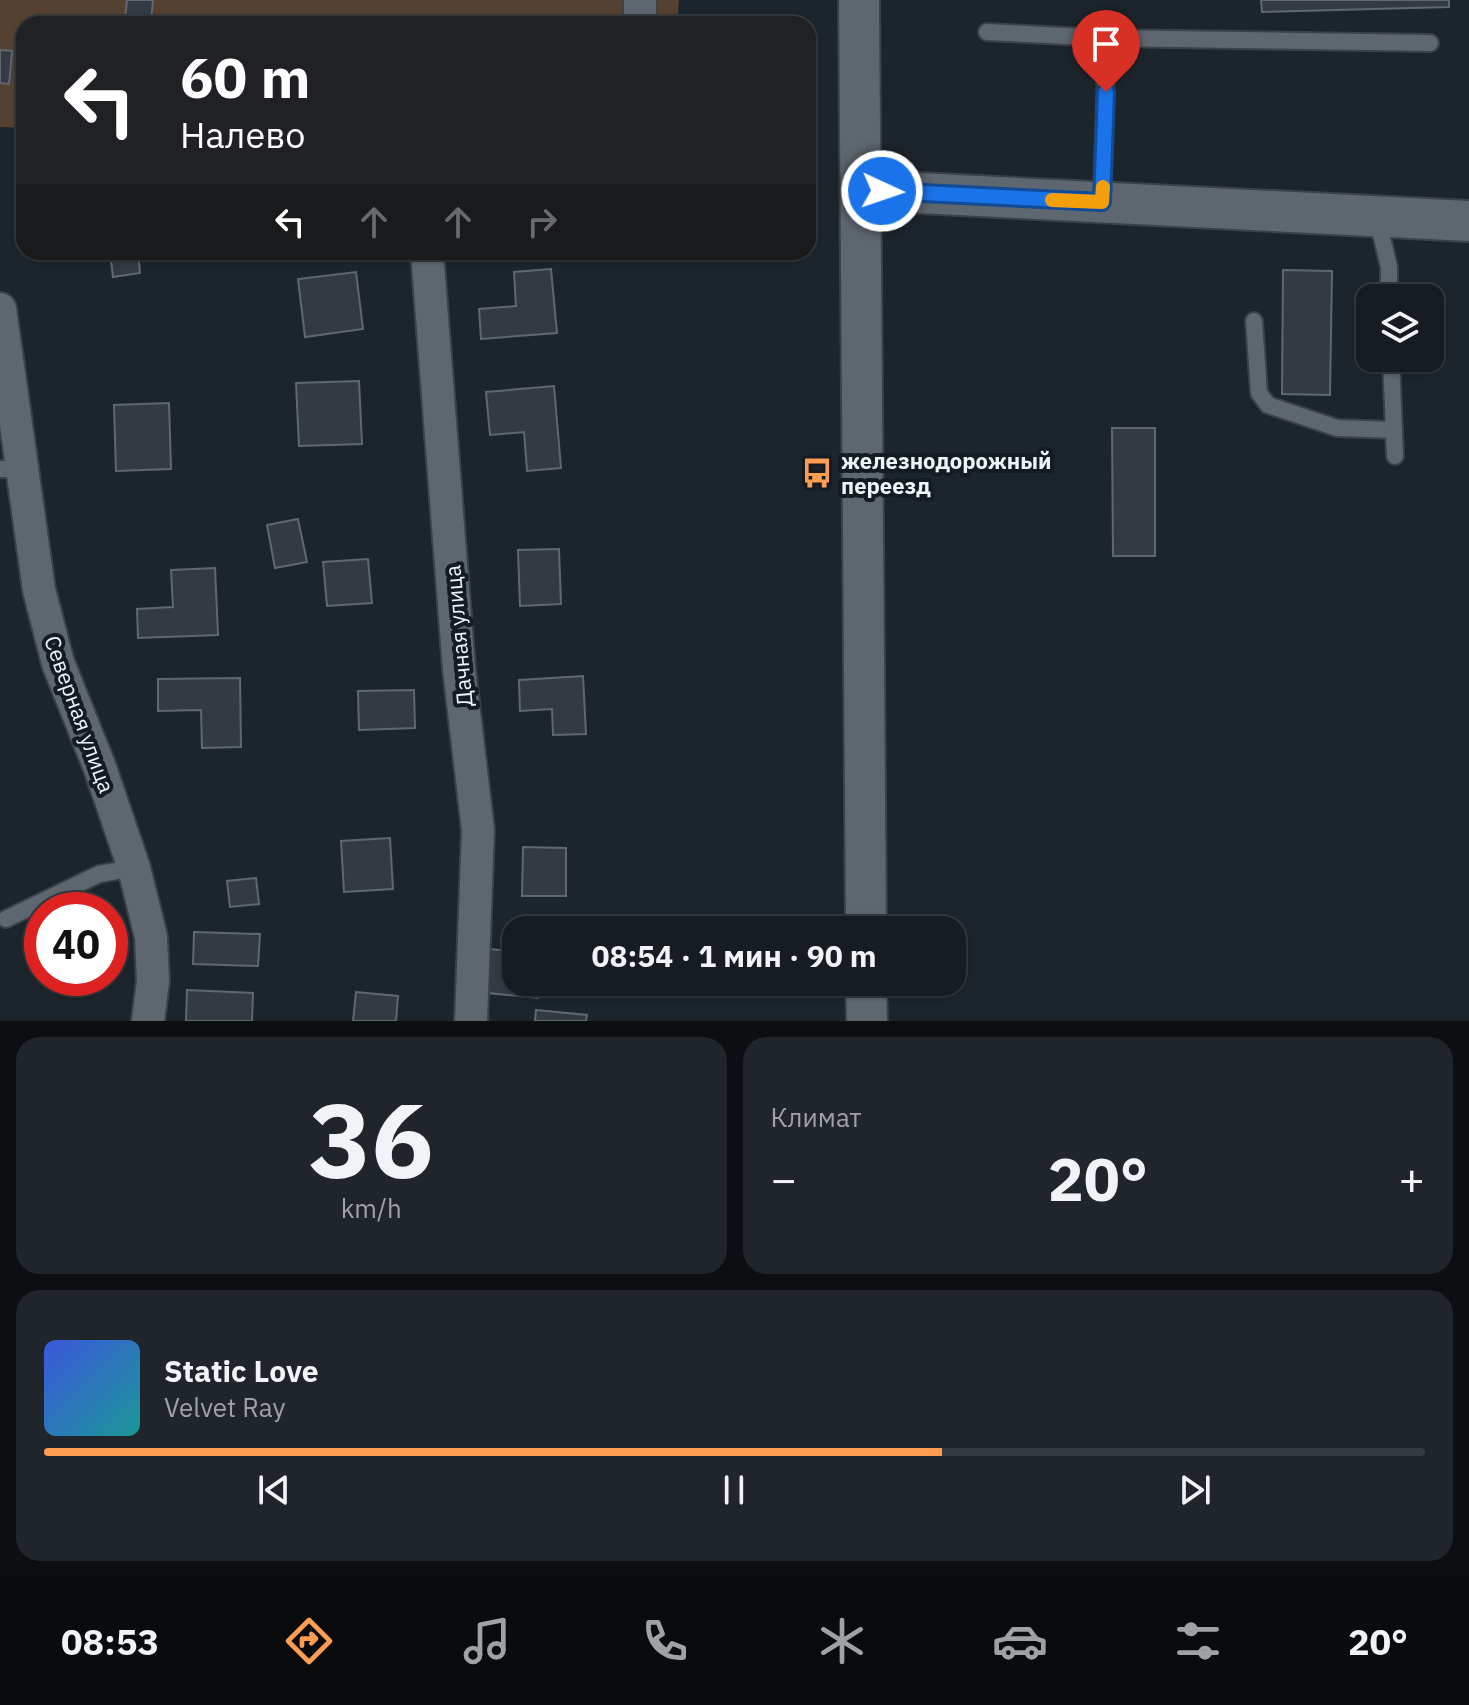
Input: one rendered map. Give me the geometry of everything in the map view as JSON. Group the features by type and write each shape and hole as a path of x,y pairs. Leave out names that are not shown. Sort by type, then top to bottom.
{"street":[{"path":"859,0 866,916"},
{"path":"860,190 1469,221"},
{"name":"Дачная улица","path":"428,260 459,669 478,830 471,1021"},
{"name":"Северная улица","path":"0,309 12,469 58,663 100,768 134,868 151,937 153,981 148,1021"},
{"path":"866,996 867,1021"}],"lane":[{"path":"987,32 1107,38 1430,43"},
{"path":"1102,202 1107,38"},
{"path":"1377,216 1389,267 1389,284"},
{"path":"1254,321 1259,393 1268,405 1337,428 1394,430"},
{"path":"1392,372 1395,456"},
{"path":"6,919 99,874 134,868"}],"shaded area":[{"path":"0,0 679,0 678,16 16,16 16,128 0,127"}],"building":[{"path":"127,0 153,0 151,16 125,16"},
{"path":"1261,0 1449,0 1449,7 1262,12"},
{"path":"0,50 12,51 9,84 0,83"},
{"path":"111,260 139,260 140,273 113,277"},
{"path":"551,269 557,333 481,339 479,309 516,306 514,272"},
{"path":"1283,270 1332,271 1330,395 1282,394"},
{"path":"356,272 363,329 305,337 298,279"},
{"path":"359,381 362,444 299,446 296,383"},
{"path":"554,386 561,468 527,471 524,432 490,435 486,392"},
{"path":"169,403 171,469 116,471 114,405"},
{"path":"1112,428 1155,428 1155,556 1113,556"},
{"path":"298,519 307,562 275,568 267,525"},
{"path":"559,549 561,604 520,606 518,550"},
{"path":"368,559 372,603 327,606 323,562"},
{"path":"215,568 218,635 138,638 137,609 173,607 171,570"},
{"path":"583,676 586,734 553,735 552,709 520,711 519,680"},
{"path":"240,678 241,747 202,748 201,710 158,711 158,679"},
{"path":"414,690 415,728 359,730 358,691"},
{"path":"390,838 393,889 344,892 341,841"},
{"path":"523,847 566,848 566,896 522,896"},
{"path":"256,878 259,904 230,907 227,881"},
{"path":"194,932 260,934 258,966 193,964"},
{"path":"490,949 502,950 502,994 488,993"},
{"path":"187,990 253,993 252,1021 186,1021"},
{"path":"356,992 398,996 396,1021 353,1021"},
{"path":"536,1010 587,1015 586,1021 535,1021"}],"slow traffic":[{"path":"1052,200 1102,202 1103,187"}],"place":[{"name":"железнодорожный переезд","path":"817,473"}],"route":[{"path":"882,191 1102,202 1106,92"}]}
